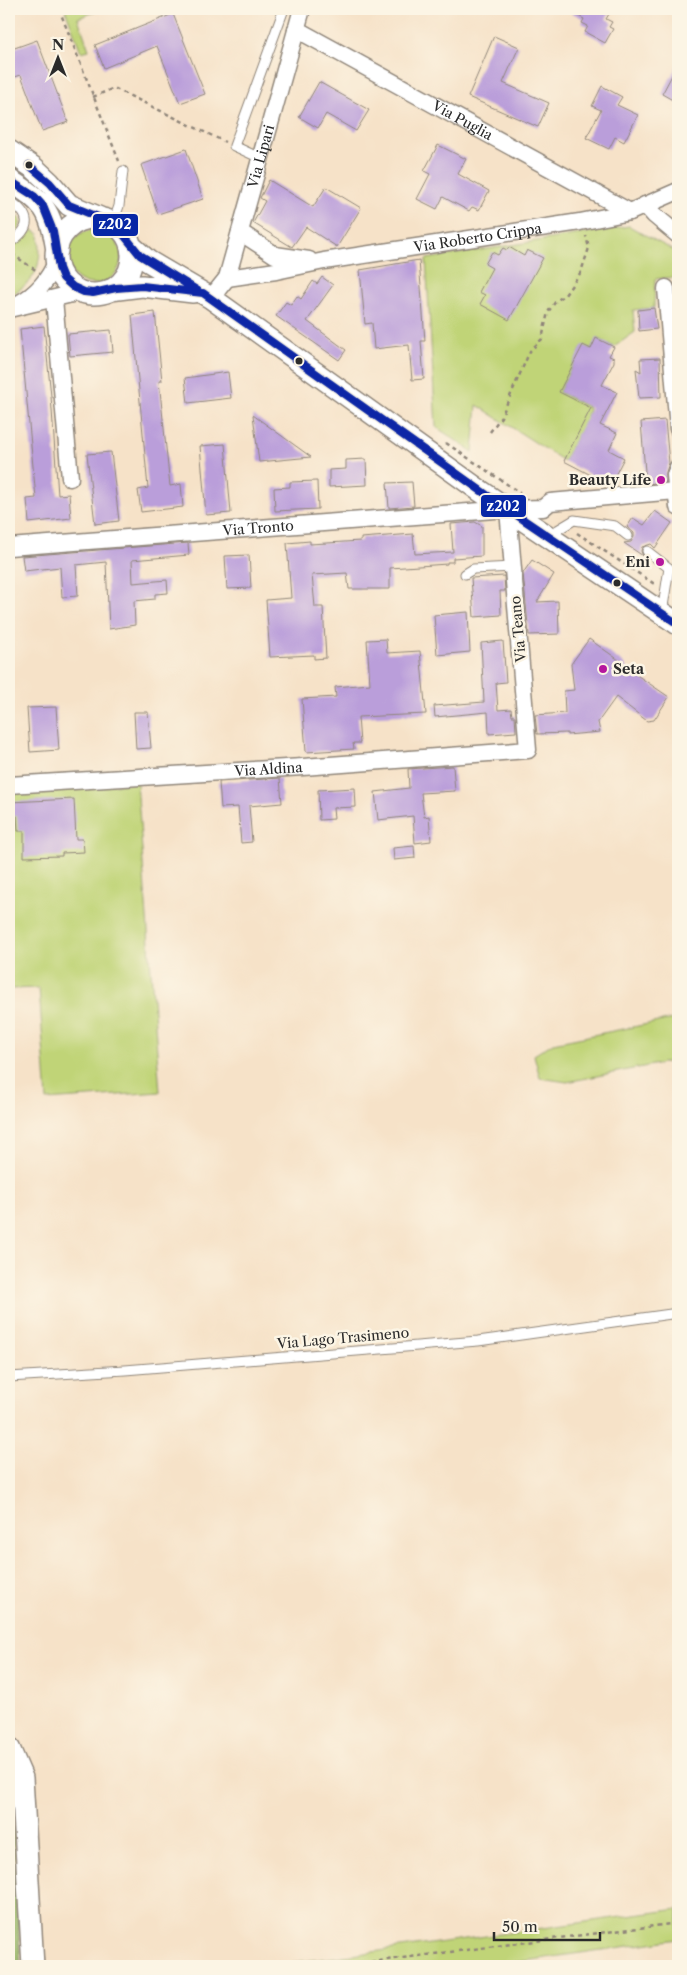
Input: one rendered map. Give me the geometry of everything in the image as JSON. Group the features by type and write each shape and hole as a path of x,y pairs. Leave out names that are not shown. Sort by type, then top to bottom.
{"street":[{"name":"Via Lipari","path":"207,296 227,278 302,9"},
{"name":"Via Puglia","path":"296,28 630,212"},
{"path":"9,151 34,168 50,183 69,206 108,221 125,234 131,246 132,258 129,271 122,281 110,290"},
{"path":"9,180 34,196 43,206 53,231 51,273 34,294 9,309"},
{"name":"Via Roberto Crippa","path":"227,278 304,267 324,261 580,222 630,212 678,191"},
{"path":"645,205 678,235"},
{"path":"51,259 62,236 73,224 89,218 108,221"},
{"name":"Via Roberto Crippa","path":"240,232 275,255 293,259 324,261"},
{"path":"131,246 148,261 207,296 508,508 557,531 670,619"},
{"path":"51,259 67,282 87,292 100,293 142,286 207,296"},
{"path":"666,288 678,429"},
{"path":"9,309 87,292"},
{"path":"54,299 70,478"},
{"path":"678,467 675,475 678,507"},
{"name":"Via Tronto","path":"9,546 508,508 542,508 550,502 676,491"},
{"name":"Via Teano","path":"508,508 528,750"},
{"name":"Via Aldina","path":"9,785 303,767 528,750"},
{"path":"9,1748 22,1778 33,1966"}],"lane":[{"path":"260,158 234,146 284,9"},
{"path":"108,221 119,206 123,171"},
{"path":"9,200 20,207 26,215 26,228 20,236 9,243"},
{"path":"557,531 574,520 615,526 628,536"},
{"path":"647,550 670,568 666,592 670,619"},
{"path":"465,574 473,569 513,567"},
{"name":"Via Lago Trasimeno","path":"9,1377 125,1370 478,1341 678,1313"}],"path":[{"path":"59,9 123,171"},
{"path":"93,97 114,88 234,146"},
{"path":"490,432 501,418 530,351 542,338 548,312 556,301 566,295 581,272 589,248 580,222"},
{"path":"9,252 38,271"},
{"path":"32,278 51,259"},
{"path":"498,478 542,508"},
{"path":"557,531 666,592"},
{"path":"339,1966 678,1923"}],"green space":[{"path":"65,9 103,9 78,18 89,50 81,52"},
{"path":"9,212 20,219 20,226 9,239"},
{"path":"629,226 678,253 678,277 655,279 654,308 633,310 635,332 614,347 597,338 591,349 583,346 559,392 589,408 587,417 564,461 477,405 473,452 436,427 426,259"},
{"path":"33,230 39,234 40,245 40,255 36,271 26,284 9,296 9,254 14,244 20,242"},
{"path":"89,230 99,230 113,238 119,247 121,257 119,267 113,276 99,284 89,284 79,279 72,272 67,262 67,252 72,242 79,235"},
{"path":"137,783 160,1092 47,1100 39,988 9,989 9,791"},
{"path":"678,1018 678,1060 567,1082 540,1078 534,1055 553,1043"},
{"path":"9,1778 10,1780 21,1966 9,1966"},
{"path":"678,1909 678,1939 490,1966 260,1966 330,1958"}],"building":[{"path":"565,9 612,9 606,19 612,22 609,27 613,29 605,43 585,32 588,26 582,23 584,19"},
{"path":"173,14 205,94 180,103 157,46 104,68 95,45"},
{"path":"494,36 519,47 503,83 549,103 538,127 468,97"},
{"path":"37,40 68,122 42,131 21,75 9,79 9,50"},
{"path":"678,64 678,103 662,94"},
{"path":"319,82 369,110 356,131 326,114 318,128 299,117"},
{"path":"602,86 622,97 617,105 638,115 624,142 615,137 609,149 586,138 601,110 592,106"},
{"path":"438,145 466,159 458,174 489,191 479,210 472,207 469,211 443,197 437,209 417,199 430,174 424,171"},
{"path":"186,149 203,199 158,214 141,165"},
{"path":"269,180 313,207 326,187 361,208 337,247 306,227 292,247 253,223 265,201 260,198"},
{"path":"509,247 524,256 527,250 543,258 509,320 480,304 485,295 479,292 492,268 485,264 492,252 498,255 503,248 507,250"},
{"path":"419,260 425,341 421,341 424,379 412,380 409,345 374,349 372,323 365,324 360,270"},
{"path":"322,277 333,285 307,321 346,350 339,360 276,316 286,302 291,305 297,296 301,299 313,281 317,284"},
{"path":"654,308 657,329 639,331 638,310"},
{"path":"155,312 162,381 159,381 170,486 181,484 183,507 141,512 138,490 148,488 132,315"},
{"path":"44,326 58,495 69,494 71,518 29,523 27,499 36,498 20,329"},
{"path":"111,330 113,352 70,356 68,334"},
{"path":"596,338 614,347 609,356 614,358 614,362 602,385 617,392 600,425 617,433 609,450 624,458 610,485 564,461 591,408 559,392 583,345 591,349"},
{"path":"660,358 661,397 639,398 636,369 641,372 640,359"},
{"path":"228,372 231,398 188,403 185,378"},
{"path":"253,415 311,457 259,462"},
{"path":"665,420 669,463 666,472 666,482 646,484 641,422"},
{"path":"225,444 231,513 206,515 200,446"},
{"path":"111,452 119,521 95,524 87,454"},
{"path":"366,459 367,485 329,487 329,470 346,469 346,460"},
{"path":"317,481 318,509 275,511 274,488 290,487 290,482"},
{"path":"412,482 414,506 389,508 387,483"},
{"path":"655,511 672,523 655,548 651,544 642,547 643,556 624,543 631,542 634,537 634,533 627,527 633,518 644,525"},
{"path":"475,522 482,526 482,556 453,558 453,562 447,562 447,564 390,568 390,589 349,589 347,573 312,575 315,607 323,607 326,658 314,659 314,655 270,657 266,600 291,598 287,543 310,541 310,544 361,541 361,538 413,534 415,554 453,552 451,524"},
{"path":"188,543 189,555 132,560 133,583 167,580 168,593 155,594 155,599 134,601 135,625 109,629 106,562 76,565 78,596 62,597 60,567 24,571 22,556"},
{"path":"249,555 251,588 227,589 225,556"},
{"path":"532,560 554,574 537,602 558,601 559,634 529,635 523,573"},
{"path":"504,576 505,591 500,591 501,615 474,617 471,578"},
{"path":"468,612 470,652 437,655 434,615"},
{"path":"386,639 387,653 420,651 426,714 358,717 360,743 353,743 354,749 306,752 302,699 336,697 335,687 370,684 367,640"},
{"path":"589,639 626,665 625,667 669,697 654,720 647,721 616,697 598,722 600,732 567,735 567,733 537,734 535,715 565,713 564,691 574,690 571,664"},
{"path":"503,641 506,682 496,683 498,710 511,709 512,716 515,716 516,732 489,734 488,712 435,717 434,706 484,702 481,643"},
{"path":"56,707 59,750 30,752 27,708"},
{"path":"134,712 148,712 151,748 136,749"},
{"path":"453,766 455,791 421,793 424,817 429,816 431,841 415,843 413,816 378,820 375,792 409,788 408,769"},
{"path":"280,778 282,803 249,806 252,842 241,843 238,807 221,808 219,782"},
{"path":"355,788 356,807 333,808 334,819 319,820 318,790"},
{"path":"74,799 76,839 83,839 84,852 62,853 62,856 24,857 24,831 18,831 17,816 9,817 9,802"},
{"path":"414,846 415,858 394,860 393,848"}],"transit line":[{"name":"z202","path":"29,165 50,183 69,205 115,224 140,255 198,291"},
{"name":"z202","path":"9,180 34,196 43,206 53,231 59,268 63,278 73,287 84,292 93,293 116,288 142,286 203,293 487,495 678,624"}],"place":[{"name":"Beauty Life","path":"661,480"},
{"name":"Eni","path":"660,562"},
{"name":"Seta","path":"603,669"}]}
